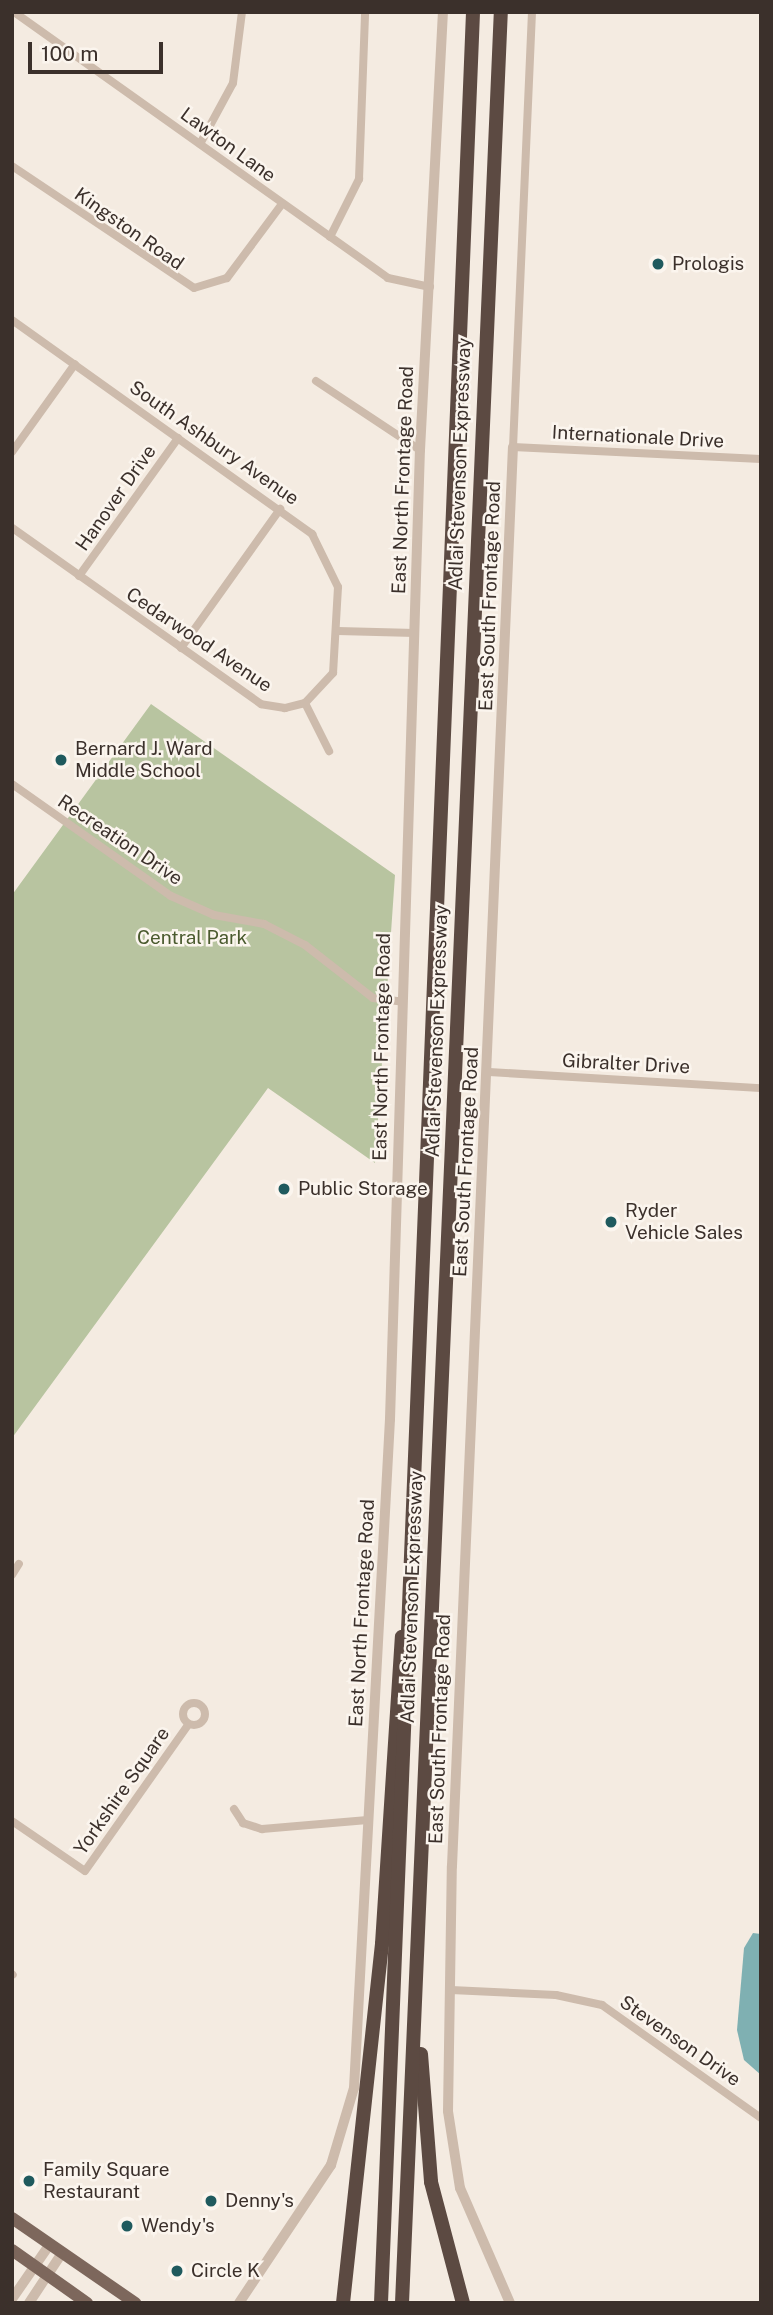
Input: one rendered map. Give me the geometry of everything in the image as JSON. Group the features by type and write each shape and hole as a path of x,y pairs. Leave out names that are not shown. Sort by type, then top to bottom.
{"highway":[{"name":"Adlai Stevenson Expressway","path":"381,2303 413,1556 472,12"},
{"name":"Adlai Stevenson Expressway","path":"402,2303 501,12"},
{"path":"343,2303 383,1944 395,1684 413,1556"},
{"path":"416,2022 431,2182 463,2303"}],"main road":[{"path":"12,2218 135,2303"},
{"path":"12,2250 87,2303"}],"street":[{"name":"Lawton Lane","path":"13,12 388,278 430,287"},
{"path":"200,144 233,83 242,12"},
{"path":"330,237 359,178 365,12"},
{"name":"East North Frontage Road","path":"239,2303 331,2165 354,2088 390,1419 399,1001 420,450 443,12"},
{"name":"East South Frontage Road","path":"510,2303 460,2188 448,2110 532,12"},
{"name":"Kingston Road","path":"12,166 194,288 227,278 282,204"},
{"name":"South Ashbury Avenue","path":"12,320 312,534 330,560 338,587 338,631"},
{"path":"12,453 75,364"},
{"path":"316,381 420,450"},
{"name":"Hanover Drive","path":"79,576 178,438"},
{"name":"Internationale Drive","path":"513,447 761,459"},
{"path":"181,648 280,509"},
{"name":"Cedarwood Avenue","path":"12,528 261,704 305,703"},
{"path":"329,751 305,703 333,673 338,631 415,633"},
{"name":"Recreation Drive","path":"12,784 171,896 214,915 264,924 305,945 373,998 399,1001"},
{"name":"Gibralter Drive","path":"489,1072 761,1088"},
{"path":"12,1574 19,1564"},
{"name":"Yorkshire Square","path":"12,1821 85,1871 188,1725"},
{"path":"233,1809 243,1823 262,1829 368,1819"},
{"name":"Stevenson Drive","path":"451,1990 556,1995 603,2005 761,2118"},
{"path":"12,2299 50,2245"},
{"path":"29,2303 62,2253"}],"green space":[{"name":"Central Park","path":"151,704 395,875 375,1163 268,1088 12,1438 12,895"}],"water":[{"path":"753,1933 761,1934 761,2075 744,2060 737,2030 744,1948"}],"place":[{"name":"Prologis","path":"658,264"},
{"name":"Bernard J. Ward Middle School","path":"61,760"},
{"name":"Public Storage","path":"284,1189"},
{"name":"Ryder Vehicle Sales","path":"611,1222"},
{"name":"Family Square Restaurant","path":"29,2181"},
{"name":"Denny's","path":"211,2201"},
{"name":"Wendy's","path":"127,2226"},
{"name":"Circle K","path":"177,2271"}]}
